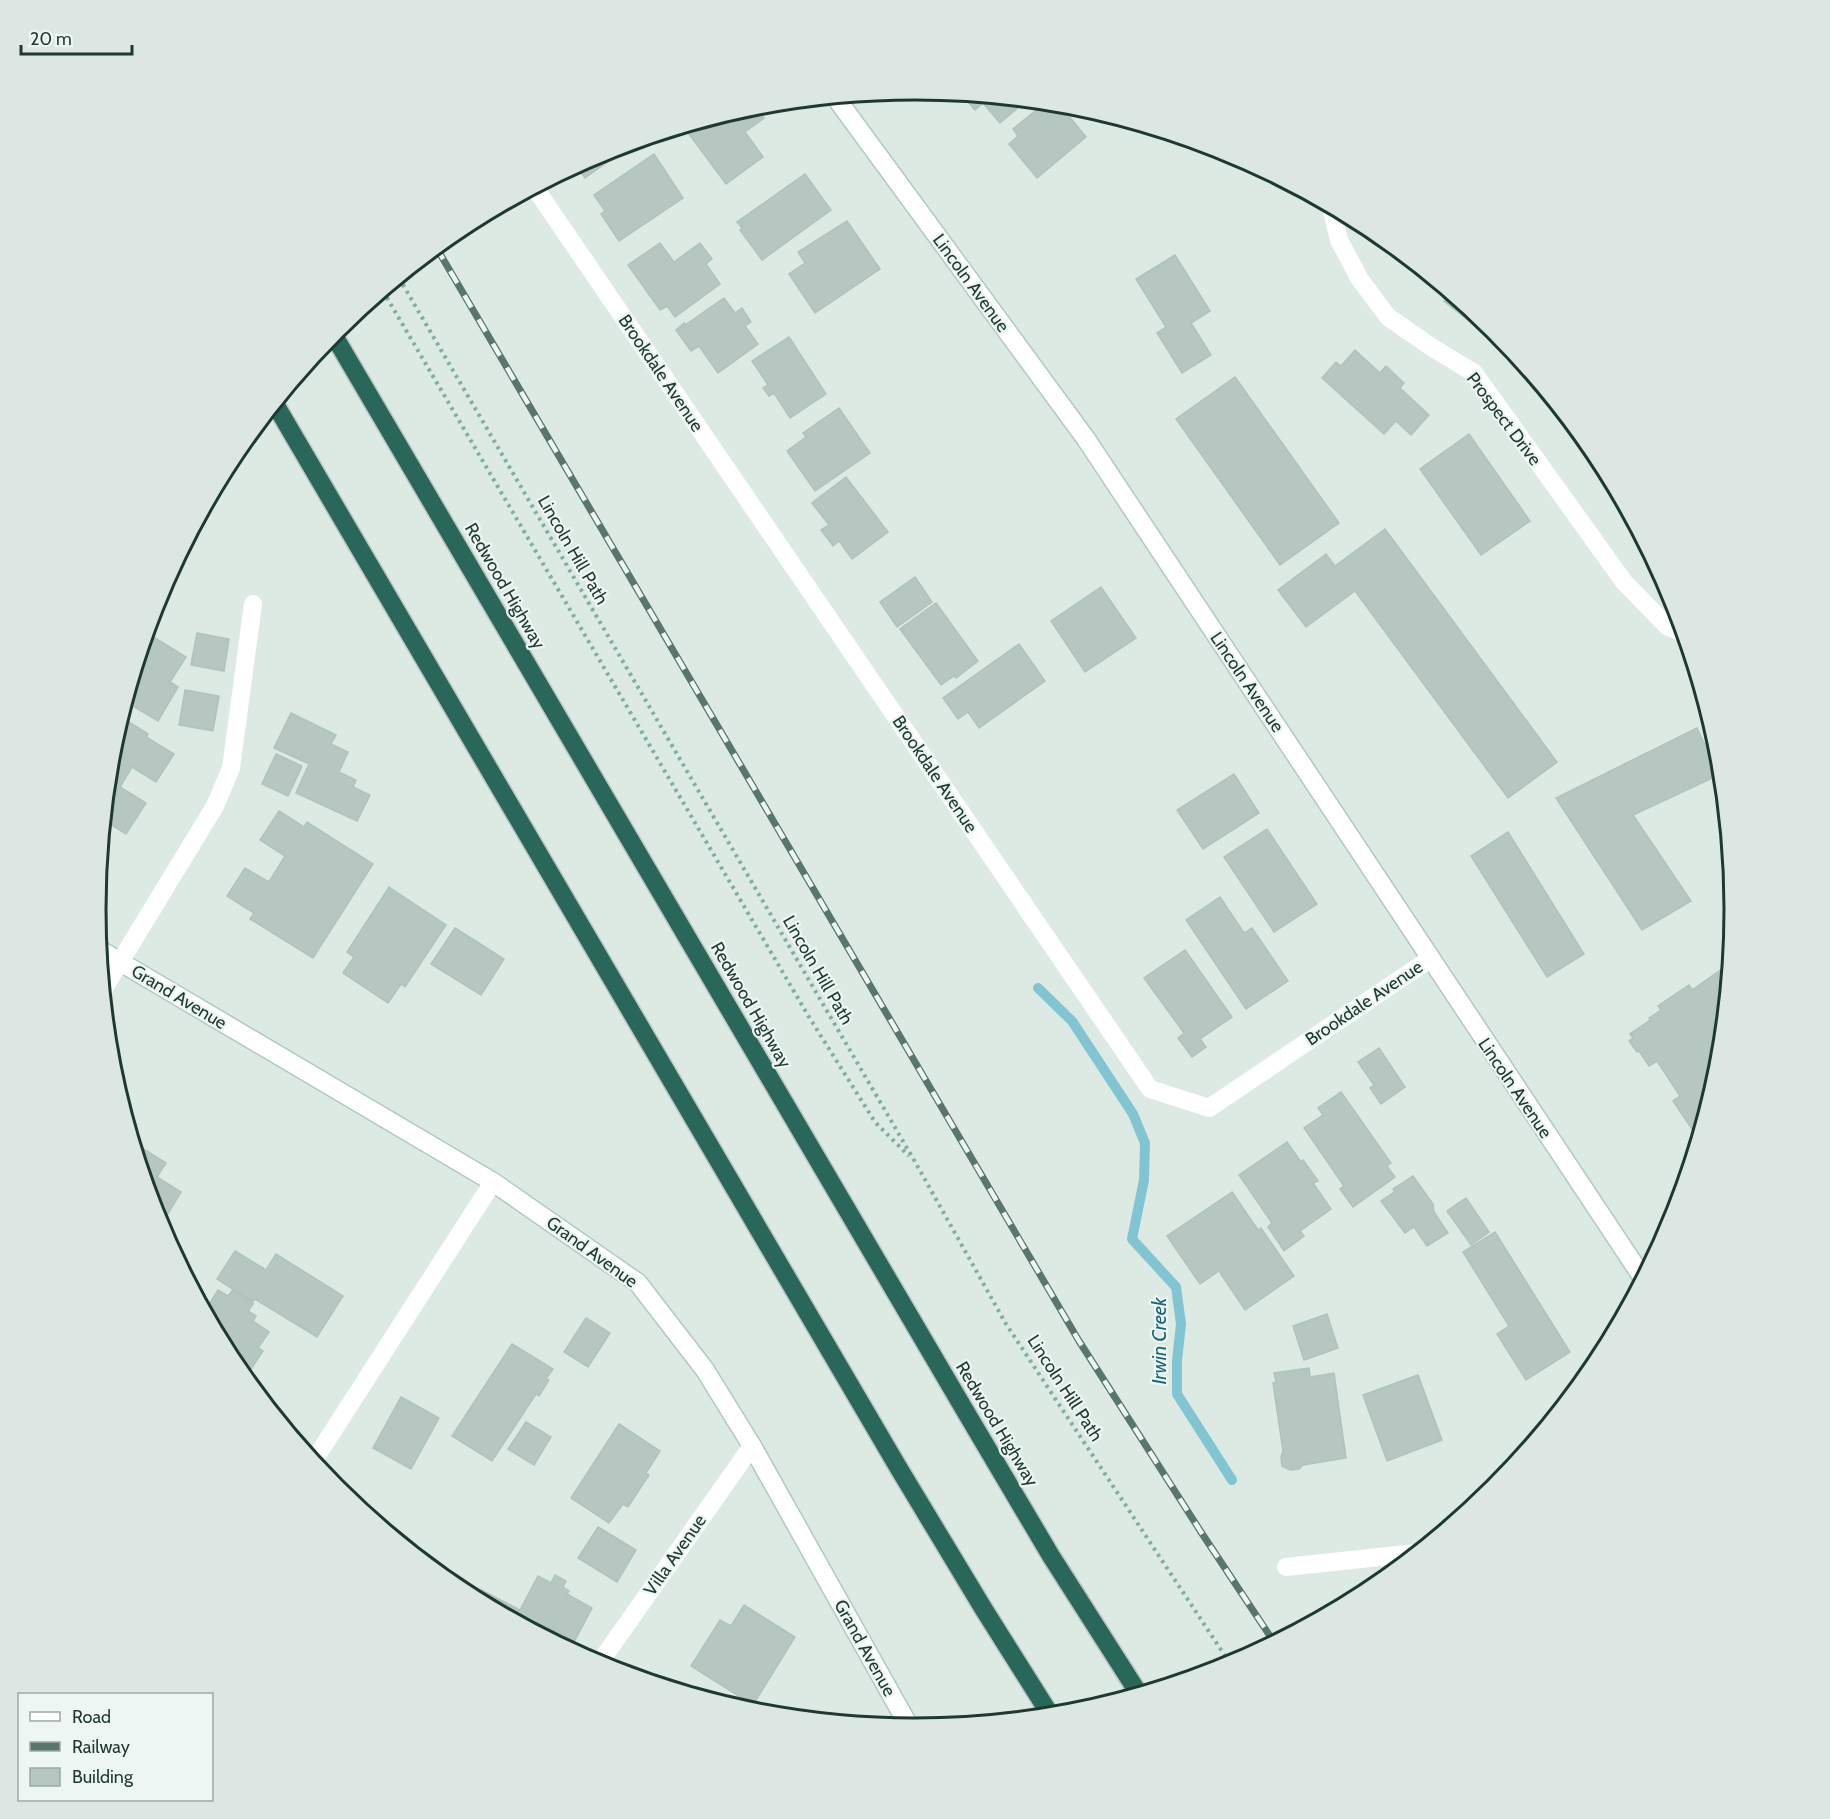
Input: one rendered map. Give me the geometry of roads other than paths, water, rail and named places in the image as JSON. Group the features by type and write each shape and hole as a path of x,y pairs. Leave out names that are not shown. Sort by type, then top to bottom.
{"highway":[{"name":"Redwood Highway","path":"338,342 1051,1556 1135,1688"},
{"path":"279,410 891,1456 1046,1708"}],"street":[{"name":"Lincoln Avenue","path":"840,104 1086,439 1639,1271"},
{"name":"Brookdale Avenue","path":"539,194 1150,1089 1209,1108 1430,959"},
{"name":"Prospect Drive","path":"1334,218 1339,240 1359,278 1388,317 1474,373 1624,582 1668,627 1673,629"},
{"path":"110,980 215,806 231,768 253,604"},
{"name":"Grand Avenue","path":"108,955 493,1182 638,1283 705,1370 752,1446 904,1718"},
{"path":"318,1455 493,1182"},
{"name":"Villa Avenue","path":"604,1657 752,1446"},
{"path":"1286,1567 1402,1554"}],"waterway":[{"name":"Irwin Creek","path":"1038,988 1072,1021 1133,1114 1145,1143 1144,1180 1132,1239 1176,1287 1181,1324 1177,1361 1177,1394 1232,1480"}],"railway":[{"path":"441,255 1079,1341 1270,1636"}]}
